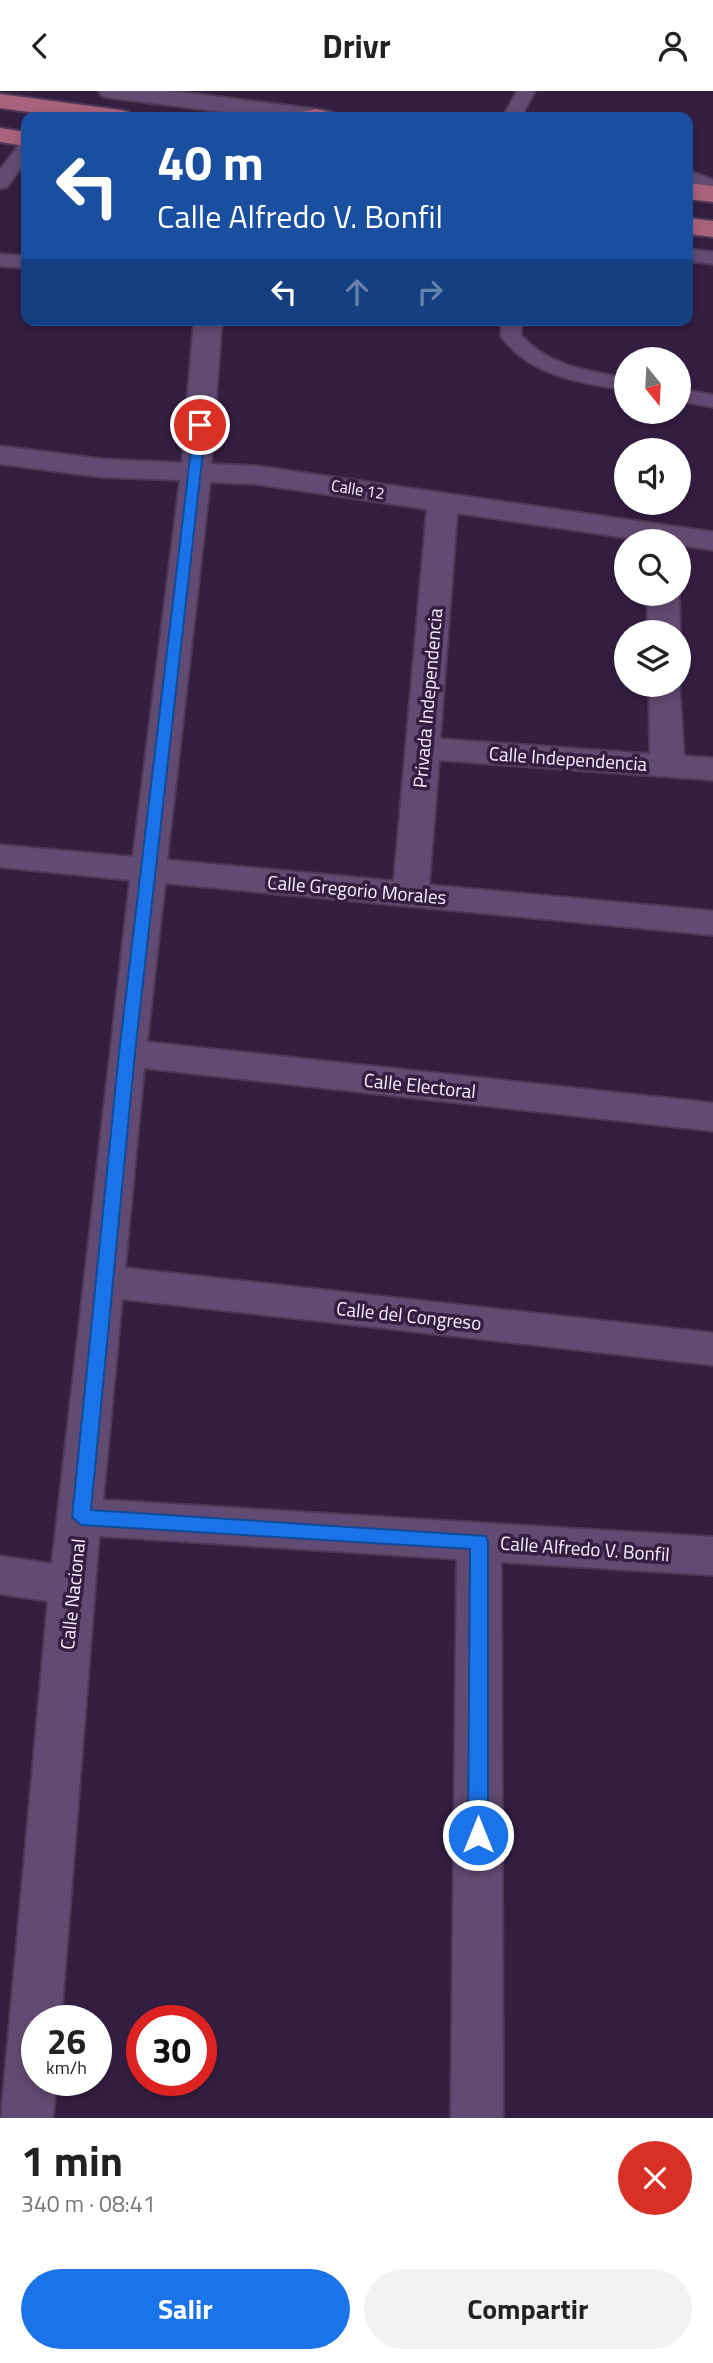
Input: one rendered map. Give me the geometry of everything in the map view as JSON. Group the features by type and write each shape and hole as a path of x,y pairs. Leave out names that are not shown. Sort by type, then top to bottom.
{"main road":[{"path":"0,101 82,112"},
{"path":"0,135 21,138"},
{"path":"693,191 713,191"},
{"path":"693,227 713,229"}],"street":[{"path":"111,91 283,112"},
{"path":"318,112 330,91"},
{"path":"693,164 713,166"},
{"path":"693,181 713,191"},
{"name":"Calle Nacional","path":"27,2118 72,1586 127,1053 196,472 208,326"},
{"name":"Calle 12","path":"0,455 101,468 256,475 443,501 614,529"},
{"name":"Privada Independencia","path":"411,894 443,501"},
{"name":"Calle 12","path":"691,539 713,541"},
{"path":"665,697 667,765"},
{"name":"Calle Independencia","path":"422,748 713,769"},
{"name":"Calle Gregorio Morales","path":"0,856 713,923"},
{"name":"Calle Electoral","path":"127,1053 713,1117"},
{"name":"Calle del Congreso","path":"104,1280 713,1349"},
{"name":"Calle Alfredo V. Bonfil","path":"81,1517 713,1556"},
{"path":"477,2118 479,1542"},
{"path":"0,1575 72,1586"}],"lane":[{"path":"515,112 526,91"},
{"path":"0,183 21,154"},
{"path":"693,256 713,258"},
{"path":"0,260 21,262"},
{"path":"512,326 511,336 520,349 542,363 614,381"},
{"path":"691,397 713,401"}],"route":[{"path":"200,425 127,1053 81,1517 479,1542 478,1835"}]}
